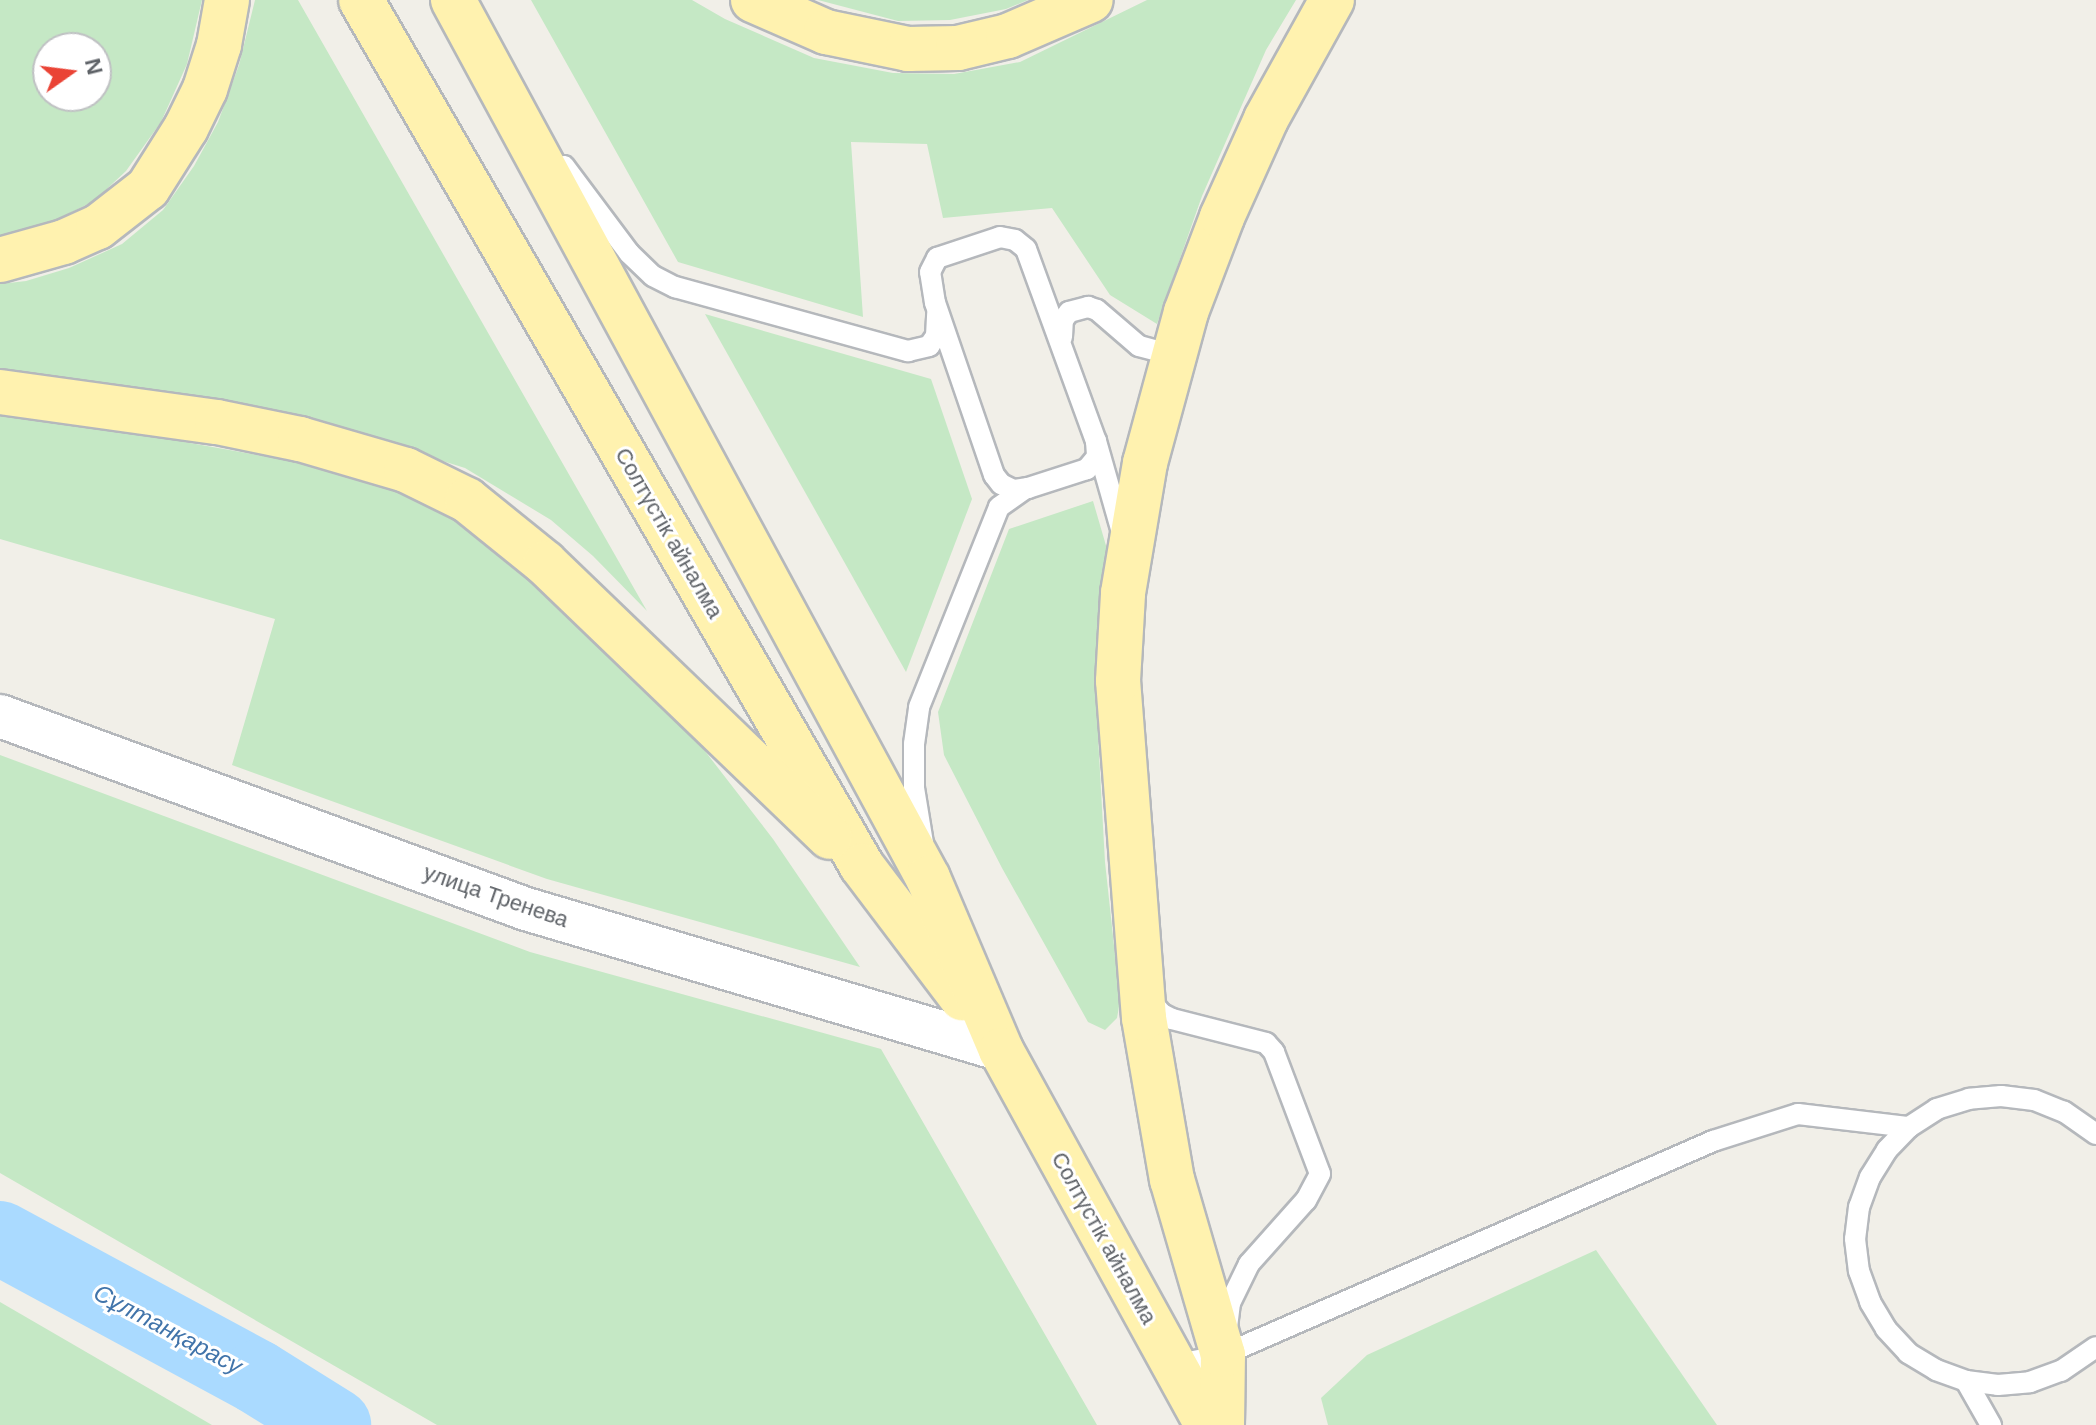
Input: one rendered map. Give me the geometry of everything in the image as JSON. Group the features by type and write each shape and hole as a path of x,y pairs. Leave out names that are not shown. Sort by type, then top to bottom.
{"main road":[{"path":"0,260 64,242 98,227 148,188 186,128 205,89 219,45 227,0"},
{"name":"Солтүстік айналма","path":"361,0 862,866 1001,1050"},
{"name":"Солтүстік айналма","path":"453,0 928,878 1001,1050 1207,1425"},
{"path":"753,0 826,32 908,49 958,48 1008,36 1091,0"},
{"path":"1222,1425 1223,1355 1172,1180 1155,1095 1140,974 1118,681 1123,593 1145,463 1180,332 1222,217 1254,147 1314,27 1332,0"},
{"path":"0,392 217,422 300,439 406,470 467,500 545,563 746,760 862,866"}],"street":[{"name":"улица Тренева","path":"0,716 526,909 1001,1050"}],"lane":[{"path":"491,69 629,253 653,276 675,287 908,351 929,346 936,336 930,272 937,258 987,239 1015,240 1034,261 1119,516 1123,593"},
{"path":"935,303 994,475 1013,490 1028,488 1092,465 1097,457 1096,441"},
{"path":"1064,349 1063,320 1078,308 1097,310 1148,350 1168,349 1180,332"},
{"path":"928,878 914,788 914,744 919,707 999,507 1028,488"},
{"path":"1140,974 1147,996 1162,1014 1266,1043 1274,1052 1320,1174 1306,1200 1249,1264 1236,1286 1223,1355"},
{"path":"2095,1131 2064,1112 2034,1100 2001,1096 1969,1099 1937,1109 1909,1127 1887,1150 1870,1177 1859,1207 1855,1239 1859,1271 1878,1316 1908,1353 1936,1370 1966,1381 1998,1385 2030,1382 2061,1371 2096,1347"},
{"path":"1174,1365 1223,1355 1713,1141 1798,1114 1909,1127"},
{"path":"1966,1381 1991,1425"}],"green space":[{"path":"0,0 202,0 187,64 161,122 126,171 94,201 42,227 0,238"},
{"path":"255,0 298,0 647,611 593,556 551,520 465,468 315,421 0,375 0,284 26,281 69,268 122,244 163,210 194,166 218,122 239,65"},
{"path":"531,0 692,0 725,19 814,58 893,73 954,74 1020,62 1147,0 1296,0 1266,50 1202,196 1157,324 1110,295 1052,208 943,218 927,144 851,142 863,317 678,262"},
{"path":"818,0 1028,0 1006,9 950,20 898,21"},
{"path":"705,314 931,379 972,499 906,672"},
{"path":"0,409 313,465 389,485 441,510 488,541 691,733 773,839 860,967 547,879 232,765 275,619 0,539"},
{"path":"1093,501 1107,549 1099,645 1098,736 1105,862 1120,1001 1117,1018 1105,1030 1088,1022 1002,868 944,755 938,712 1009,529"},
{"path":"0,755 530,952 881,1049 1097,1425 437,1425 0,1173"},
{"path":"1596,1250 1717,1425 1328,1425 1321,1398 1367,1355"},
{"path":"0,1302 212,1425 0,1425"}],"waterway":[{"name":"Сұлтанқарасу","path":"0,1238 257,1377 334,1425"}]}
